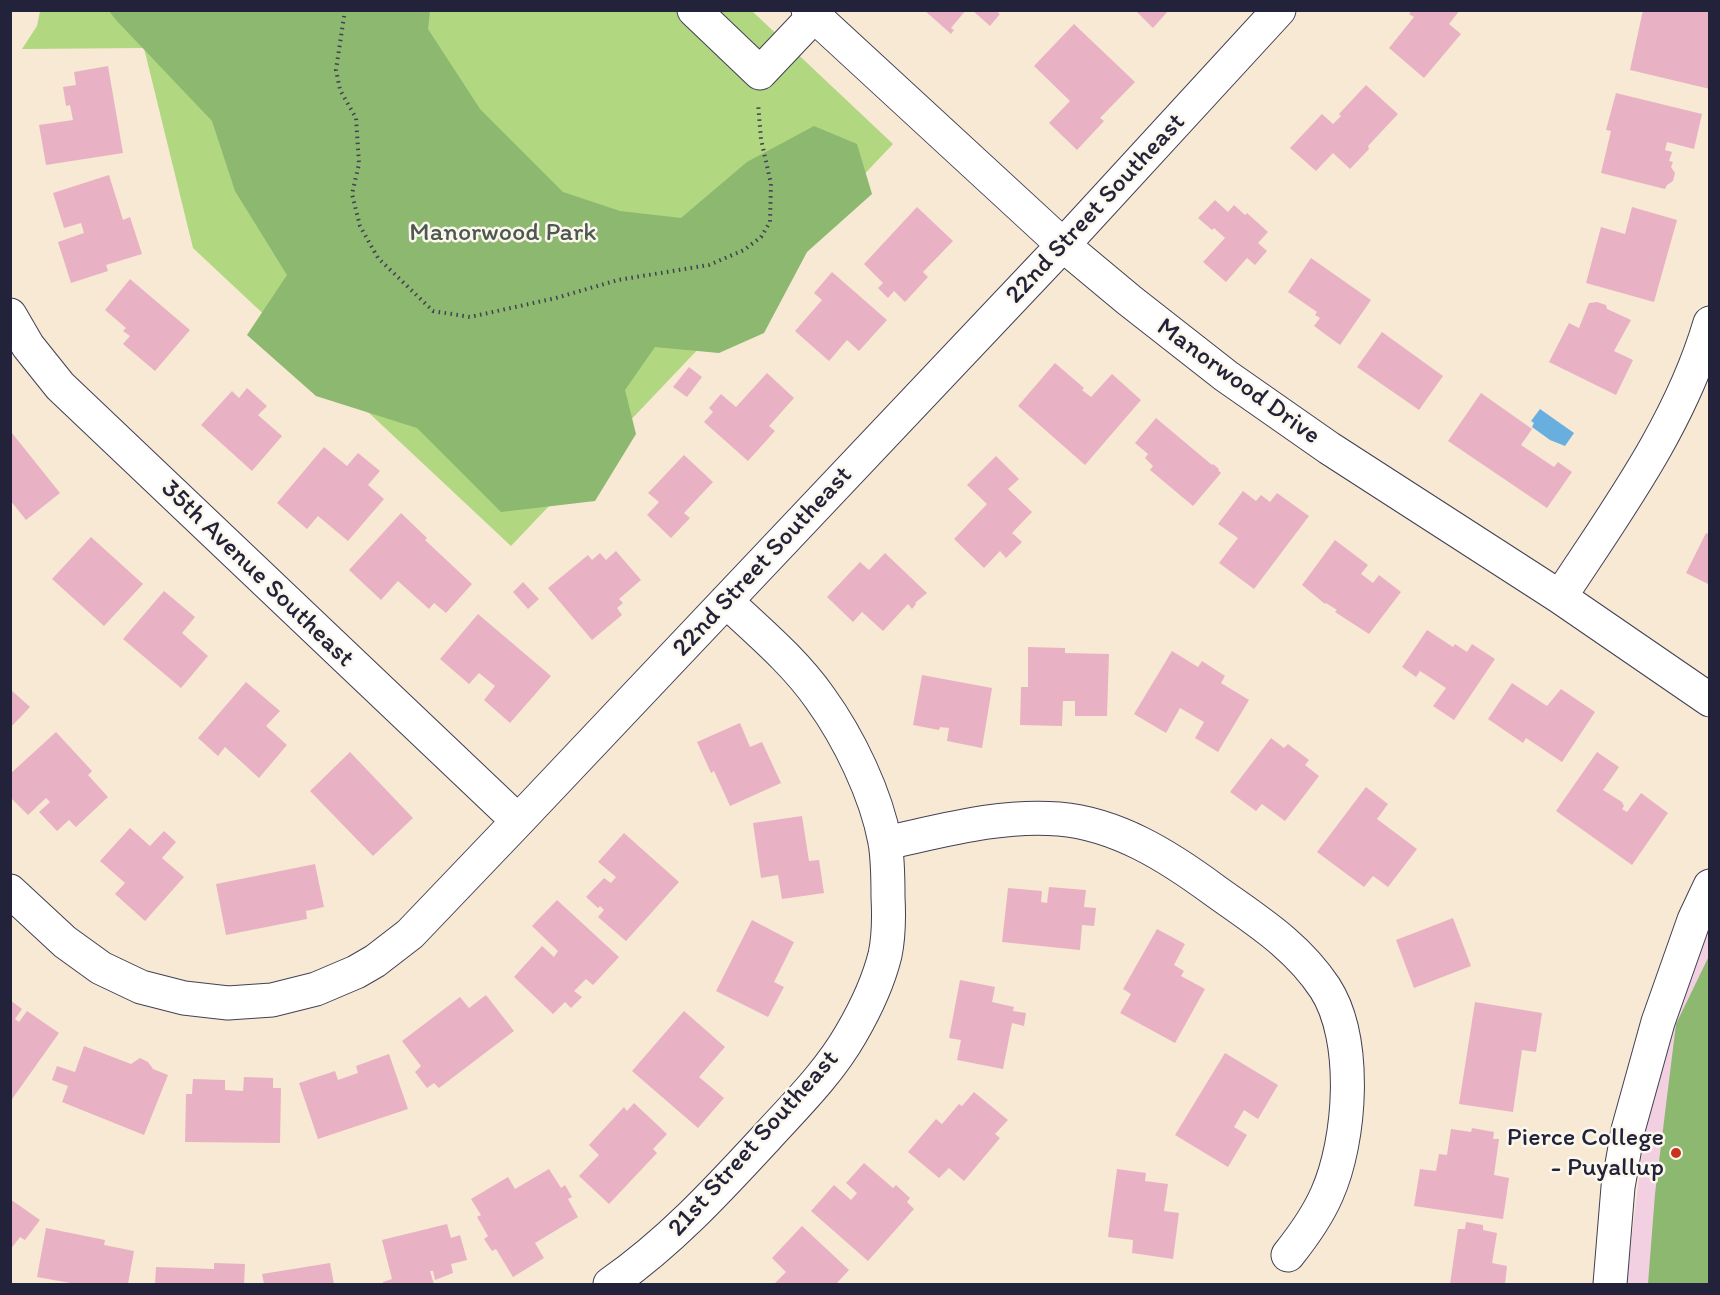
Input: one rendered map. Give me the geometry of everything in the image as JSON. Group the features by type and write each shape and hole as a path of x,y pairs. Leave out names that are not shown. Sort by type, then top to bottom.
{"street":[{"path":"694,10 760,73 811,13"},
{"name":"22nd Street Southeast","path":"10,891 65,942 101,968 141,987 184,998 228,1003 272,1000 315,989 356,972 375,961 410,934 518,821 1063,245 1279,10"},
{"name":"Manorwood Drive","path":"811,13 1063,245 1226,376 1329,448 1560,597 1710,700"},
{"name":"35th Avenue Southeast","path":"10,315 28,346 60,386 518,821"},
{"path":"1560,597 1646,467 1665,433 1690,379 1710,323"},
{"name":"21st Street Southeast","path":"610,1284 667,1241 701,1209 817,1083 850,1035 872,992 885,956 889,925 885,843 859,767 836,723 798,671 726,601"},
{"path":"885,843 1011,818 1060,819 1095,827 1127,837 1153,849 1187,870 1293,948 1326,989 1337,1013 1345,1045 1347,1073 1345,1118 1338,1161 1328,1192 1309,1228 1288,1255"},
{"path":"1610,1284 1617,1197 1628,1130 1658,1022 1694,920 1710,886"}],"path":[{"path":"345,10 336,70 340,90 356,118 358,164 352,194 360,226 378,258 433,311 470,317 556,298 618,280 709,265 744,250 761,237 770,222 771,184 758,112 760,73"}],"shaded area":[{"name":"Pierce College - Puyallup","path":"1709,907 1709,1284 1626,1284 1658,1022"}],"green space":[{"name":"Manorwood Park","path":"40,11 752,11 893,144 511,546 193,248 144,48 22,49 37,26"},
{"name":"Manorwood Park","path":"109,11 430,11 428,29 480,109 563,192 620,211 681,218 747,162 814,126 857,144 872,194 807,252 764,333 719,353 655,347 625,390 636,434 595,501 501,512 417,428 316,396 247,335 287,275 235,191 212,121"},
{"name":"Pierce College - Puyallup","path":"1709,956 1709,1284 1648,1284 1655,1194 1676,1024"}],"water":[{"path":"1540,409 1574,433 1565,446 1550,440 1532,427 1534,423 1531,421"}],"building":[{"path":"924,10 966,10 951,28 954,30 951,34"},
{"path":"972,10 1000,10 998,13 1000,14 990,26"},
{"path":"1135,10 1169,10 1153,28"},
{"path":"1412,10 1460,10 1449,24 1461,34 1424,78 1389,48 1414,17 1409,14"},
{"path":"1643,10 1710,10 1710,89 1630,70"},
{"path":"1074,24 1135,82 1100,118 1104,121 1077,150 1049,123 1070,101 1034,66"},
{"path":"108,66 123,153 46,165 39,125 73,120 70,105 66,106 63,87 76,85 74,72"},
{"path":"1366,85 1398,114 1350,169 1333,153 1316,171 1290,148 1322,114 1333,124 1341,116 1339,114"},
{"path":"1616,93 1702,114 1694,149 1667,142 1665,150 1672,152 1669,161 1673,162 1671,167 1675,173 1673,181 1665,189 1601,173 1611,131 1606,130"},
{"path":"109,175 123,220 130,217 142,254 106,265 108,271 71,283 58,242 84,233 81,223 64,228 53,193"},
{"path":"1215,200 1228,212 1234,205 1245,215 1247,213 1268,232 1258,243 1267,251 1255,265 1247,258 1226,282 1203,262 1225,238 1198,218"},
{"path":"917,207 953,241 923,272 928,277 905,302 894,291 888,298 878,288 883,283 864,264"},
{"path":"1632,207 1677,220 1654,302 1586,283 1601,227 1625,234"},
{"path":"1311,258 1371,300 1340,345 1314,326 1320,318 1315,315 1317,312 1288,292"},
{"path":"832,272 887,320 859,351 847,340 829,361 795,331 822,300 814,293"},
{"path":"130,279 190,330 155,371 123,344 130,336 123,331 126,328 105,310"},
{"path":"1597,302 1631,320 1614,351 1633,360 1616,395 1549,362 1569,323 1579,328 1589,303"},
{"path":"1382,332 1443,376 1419,410 1357,367"},
{"path":"1055,363 1091,397 1112,374 1141,400 1085,465 1018,406"},
{"path":"689,367 702,377 687,397 673,387"},
{"path":"767,373 794,398 769,426 775,431 748,461 704,422 713,412 709,408 721,394 736,407"},
{"path":"247,388 267,406 258,415 282,436 252,471 201,425 232,391 239,398"},
{"path":"1481,393 1532,429 1521,445 1554,467 1558,462 1572,472 1547,508 1448,441"},
{"path":"1156,418 1221,473 1193,506 1150,470 1153,466 1145,458 1148,454 1135,443"},
{"path":"12,433 60,493 26,520 10,500"},
{"path":"324,447 347,466 358,453 380,471 368,485 384,499 348,541 318,516 307,529 277,503"},
{"path":"684,455 713,482 684,513 690,518 671,538 647,515 659,502 648,493"},
{"path":"996,456 1019,479 1008,489 1032,512 1012,533 1022,542 1006,558 1000,551 984,568 954,539 987,504 967,485"},
{"path":"1243,491 1256,501 1261,495 1270,502 1277,493 1309,516 1254,589 1219,563 1238,538 1218,524"},
{"path":"401,513 427,538 425,540 472,584 446,613 434,603 429,609 398,581 381,600 349,570"},
{"path":"1706,533 1710,535 1710,585 1686,573"},
{"path":"91,537 143,584 104,626 52,579"},
{"path":"1335,540 1368,565 1361,574 1373,583 1379,575 1401,592 1369,634 1335,612 1337,610 1325,604 1302,585"},
{"path":"616,551 641,580 619,599 623,603 617,608 622,615 592,640 548,588 588,555 592,560 600,553 606,560"},
{"path":"885,553 927,593 915,603 912,609 908,604 883,631 862,612 853,622 827,597 860,562 869,570"},
{"path":"523,582 539,599 528,609 513,592"},
{"path":"164,591 195,617 182,633 208,656 181,688 123,639"},
{"path":"478,614 551,676 510,723 484,700 495,686 479,673 469,684 440,659"},
{"path":"1427,630 1453,647 1455,644 1467,652 1472,644 1495,659 1454,720 1433,706 1446,688 1420,671 1416,677 1402,667"},
{"path":"1028,647 1065,648 1065,653 1109,654 1107,716 1075,716 1075,701 1063,701 1062,726 1020,725 1021,687 1028,687"},
{"path":"1172,651 1198,667 1202,661 1225,676 1221,683 1249,700 1218,752 1195,738 1204,722 1180,708 1166,733 1134,714"},
{"path":"922,675 992,688 982,748 947,741 949,728 940,727 939,730 913,725"},
{"path":"246,682 280,711 266,726 287,745 259,778 225,747 218,756 198,738"},
{"path":"1512,683 1547,706 1561,689 1595,712 1562,762 1526,738 1523,743 1488,719"},
{"path":"10,689 30,707 10,728"},
{"path":"740,723 750,747 762,742 781,783 730,806 714,771 711,773 697,742"},
{"path":"56,732 92,771 88,775 108,797 76,827 69,820 57,831 39,812 50,802 46,798 28,815 10,797 10,774"},
{"path":"1271,738 1284,748 1288,744 1309,760 1305,765 1319,776 1285,821 1262,804 1256,811 1230,792"},
{"path":"350,752 413,818 373,856 310,791"},
{"path":"1597,752 1619,767 1603,790 1622,802 1624,806 1622,809 1627,812 1641,793 1668,813 1632,865 1556,811"},
{"path":"1366,787 1388,804 1377,819 1417,849 1388,887 1373,876 1364,887 1317,852"},
{"path":"802,816 809,861 819,860 824,893 782,899 778,875 761,878 753,823"},
{"path":"130,828 150,846 164,831 176,842 162,858 184,877 145,921 115,894 125,883 100,861"},
{"path":"624,833 679,882 626,941 598,917 604,910 600,906 598,908 586,897 604,878 611,883 616,877 598,862"},
{"path":"315,864 324,907 306,911 307,919 226,935 216,884"},
{"path":"1049,887 1086,890 1084,907 1096,908 1094,926 1082,925 1080,950 1002,942 1008,888 1042,891 1041,902 1047,903"},
{"path":"557,900 619,957 593,985 586,979 574,991 582,997 571,1008 565,1002 553,1014 514,977 542,946 554,957 558,951 532,926"},
{"path":"1453,918 1471,966 1414,988 1396,940"},
{"path":"752,920 794,942 774,982 784,987 768,1017 716,991"},
{"path":"1157,929 1185,944 1174,965 1184,971 1181,976 1205,989 1175,1043 1120,1013 1131,994 1123,989"},
{"path":"960,980 995,987 992,1002 1014,1007 1013,1011 1026,1013 1024,1026 1012,1023 1003,1069 957,1060 961,1040 949,1038"},
{"path":"486,995 514,1031 439,1088 434,1083 427,1088 415,1072 421,1066 402,1041 460,997 469,1008"},
{"path":"10,1000 22,1009 15,1019 19,1022 27,1011 59,1033 10,1102"},
{"path":"1475,1002 1542,1013 1536,1052 1522,1050 1513,1112 1459,1104"},
{"path":"684,1011 725,1047 699,1077 724,1098 698,1128 632,1071"},
{"path":"84,1046 131,1064 140,1058 148,1062 153,1069 168,1075 144,1135 62,1102 68,1086 52,1080 57,1066 75,1072"},
{"path":"1225,1053 1278,1085 1258,1119 1244,1110 1234,1127 1247,1135 1228,1167 1175,1135"},
{"path":"389,1054 408,1109 318,1139 299,1083 335,1071 338,1080 358,1073 356,1066"},
{"path":"244,1077 273,1078 273,1088 281,1088 280,1143 185,1142 186,1094 192,1094 193,1079 225,1080 225,1090 243,1091"},
{"path":"974,1092 1008,1120 995,1134 1000,1138 964,1181 949,1168 939,1178 908,1152 936,1119 942,1124 959,1104 962,1106"},
{"path":"634,1103 667,1134 653,1149 657,1153 609,1204 579,1176 599,1155 589,1145 624,1107 627,1111"},
{"path":"1472,1128 1494,1132 1493,1139 1499,1139 1494,1175 1509,1178 1503,1219 1414,1206 1420,1169 1436,1171 1439,1154 1447,1155 1451,1129 1471,1132"},
{"path":"864,1163 893,1188 896,1185 910,1198 907,1202 914,1209 868,1261 811,1211 834,1185 851,1200 857,1193 846,1183"},
{"path":"549,1169 561,1188 565,1185 572,1197 568,1199 578,1217 535,1243 544,1258 513,1277 496,1249 492,1251 484,1239 488,1236 477,1217 481,1215 471,1199 508,1177 515,1189"},
{"path":"1117,1169 1146,1173 1145,1181 1168,1184 1164,1211 1179,1213 1173,1259 1132,1253 1133,1240 1108,1237"},
{"path":"10,1199 40,1220 25,1240 20,1237 10,1250"},
{"path":"1466,1222 1483,1225 1483,1230 1497,1233 1492,1263 1507,1266 1505,1284 1450,1284 1458,1229 1465,1229"},
{"path":"447,1224 451,1238 460,1235 467,1260 451,1264 453,1273 435,1280 433,1271 430,1271 434,1284 383,1284 392,1279 382,1240"},
{"path":"802,1226 849,1270 836,1284 774,1284 786,1272 772,1258"},
{"path":"46,1228 105,1240 104,1245 134,1251 128,1284 76,1284 37,1277"},
{"path":"214,1263 245,1264 244,1284 155,1284 156,1267 214,1269"},
{"path":"330,1263 334,1284 264,1284 262,1274"}],"place":[{"name":"Pierce College - Puyallup","path":"1676,1153"}]}
